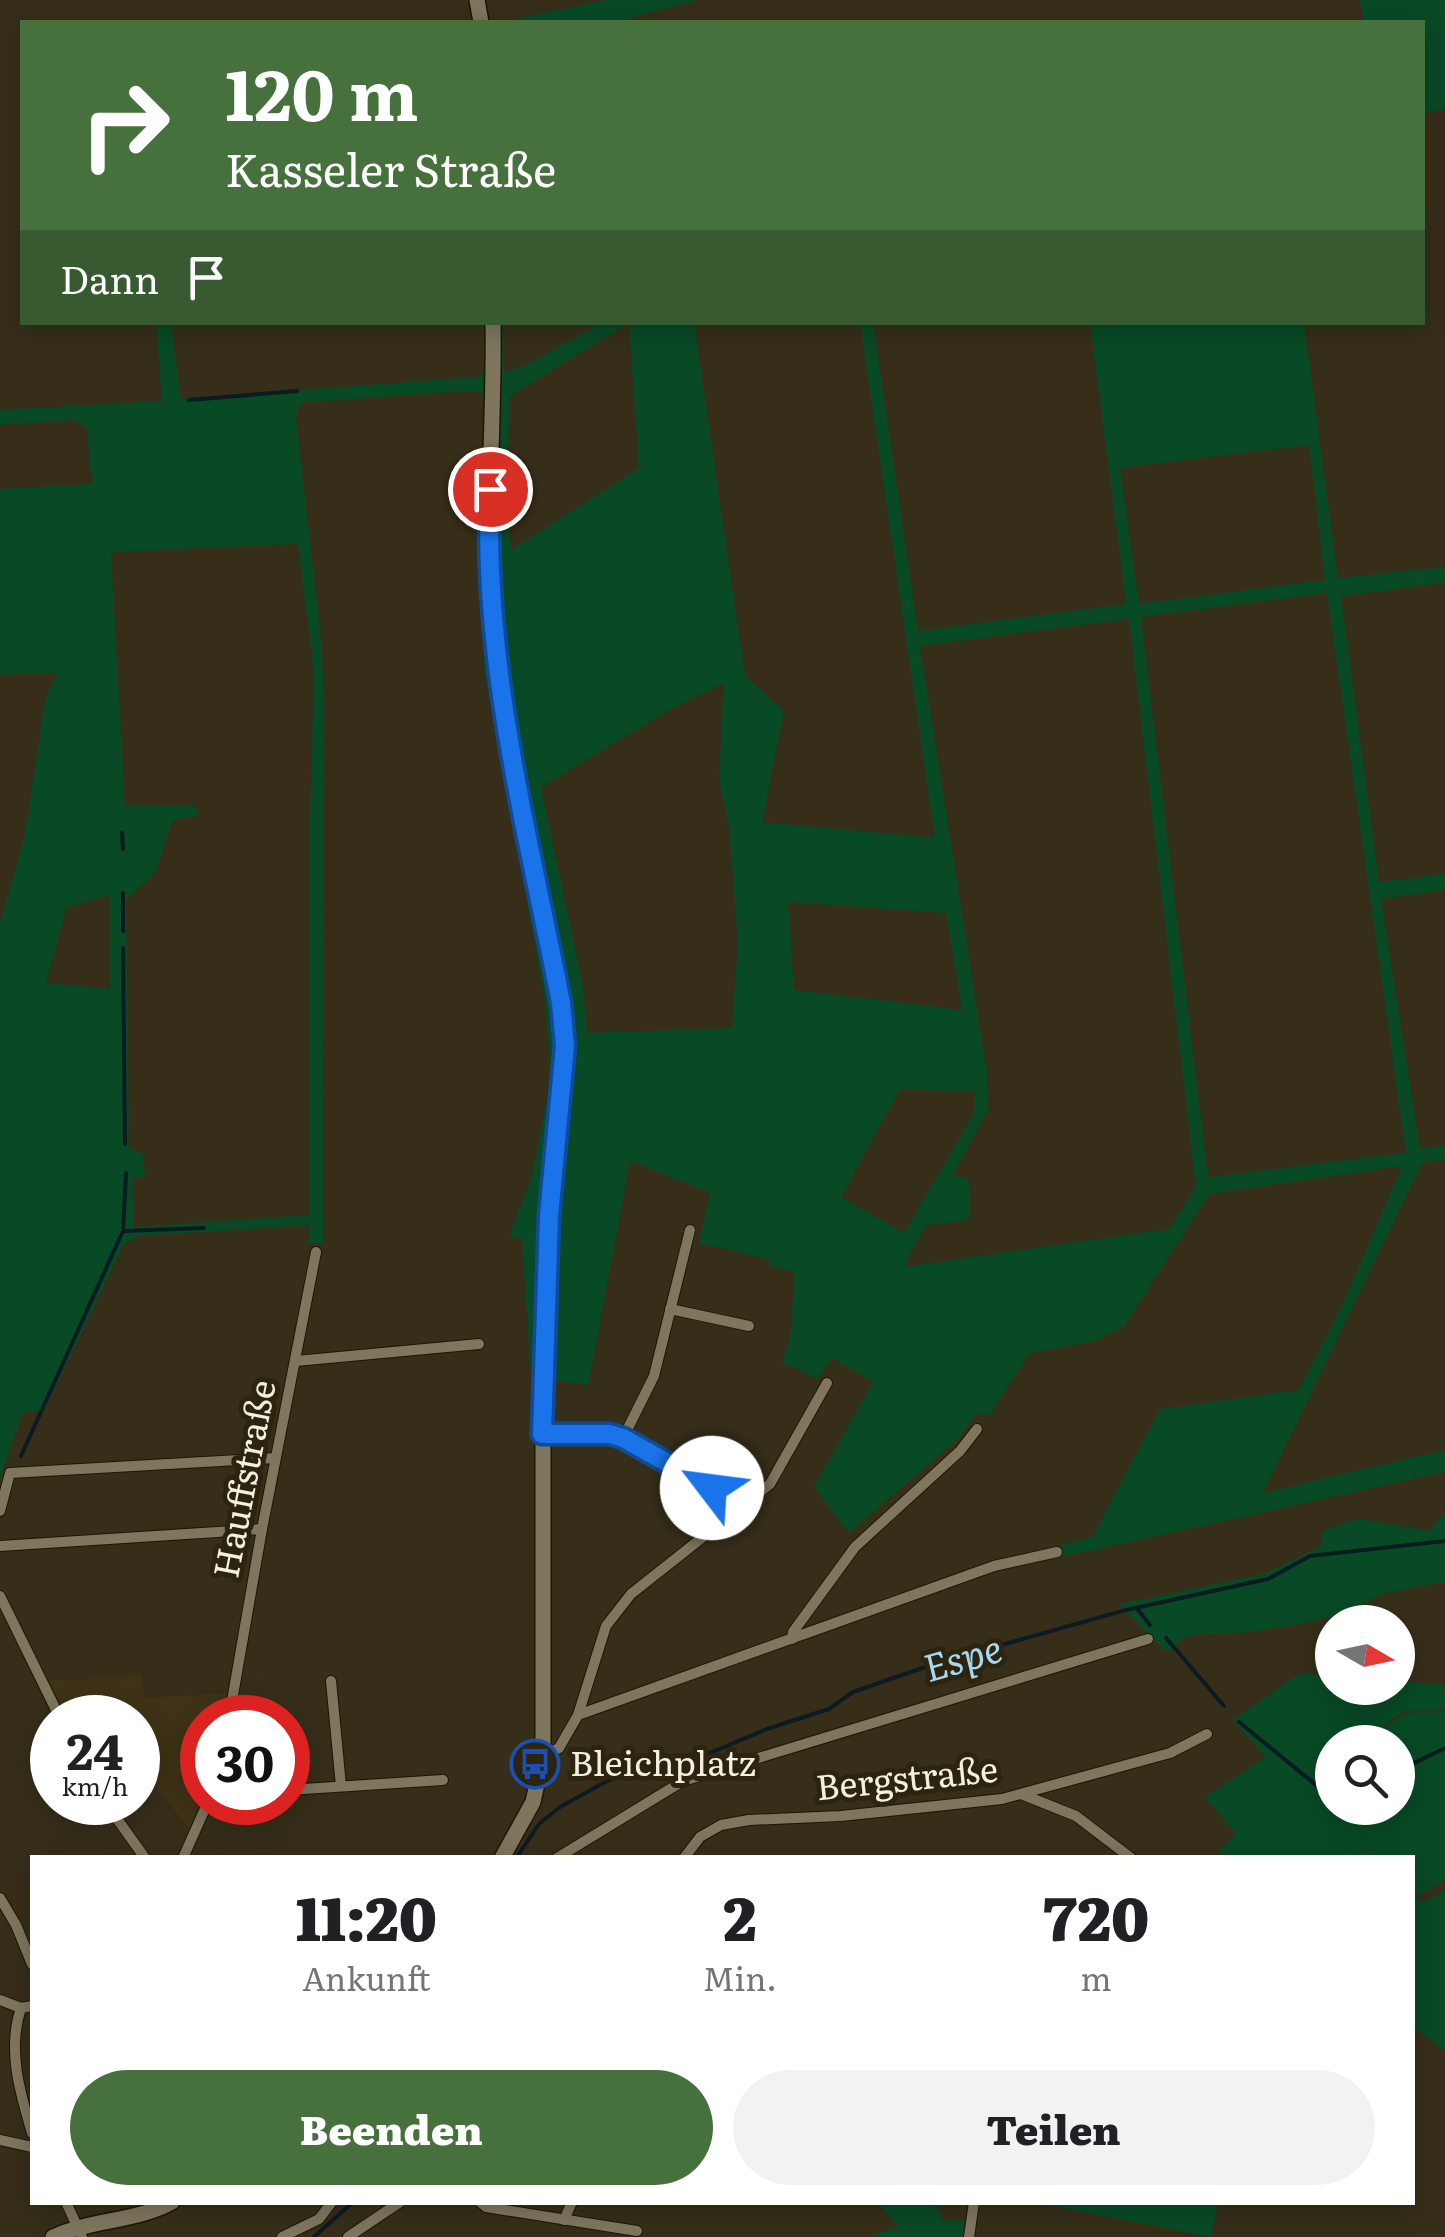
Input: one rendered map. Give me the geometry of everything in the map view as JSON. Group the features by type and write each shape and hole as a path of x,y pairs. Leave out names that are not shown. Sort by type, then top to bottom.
{"street":[{"path":"493,325 488,527 495,659 561,1003 565,1046 549,1216 542,1434 543,1756 534,1802 504,1855"},
{"path":"623,1438 654,1376 690,1230"},
{"name":"Hauffstraße","path":"233,1695 316,1252"},
{"path":"670,1309 750,1326"},
{"path":"296,1361 479,1344"},
{"path":"543,1756 559,1748 578,1715 606,1626 631,1594 770,1484 827,1382"},
{"path":"792,1639 793,1632 854,1547 960,1450 977,1429"},
{"path":"542,1434 610,1434 623,1438 742,1505"},
{"path":"0,1511 10,1473 276,1458"},
{"path":"0,1546 262,1529"},
{"path":"578,1715 994,1566 1057,1552"},
{"path":"0,1596 49,1695"},
{"path":"562,1855 683,1781 1148,1639"},
{"path":"331,1681 340,1786"},
{"path":"1021,1794 1170,1752 1207,1734"},
{"path":"310,1788 444,1780"},
{"name":"Bergstraße","path":"686,1855 700,1838 720,1825 982,1802 1021,1794 1076,1816 1127,1855"},
{"path":"121,1825 143,1855"},
{"path":"184,1855 198,1825"},
{"path":"0,1898 30,1952"},
{"path":"0,2000 27,2007 17,2020 17,2084 30,2126"},
{"path":"0,2140 30,2147"},
{"path":"67,2205 80,2232"},
{"path":"53,2237 167,2205"},
{"path":"282,2237 318,2219 330,2205"},
{"path":"348,2237 396,2205"},
{"path":"483,2205 637,2231"},
{"path":"564,2220 571,2205"},
{"path":"969,2237 974,2205"}],"shaded area":[{"path":"142,1675 144,1695 56,1695 49,1681"},
{"path":"180,1696 180,1817 160,1793 160,1697"}],"green space":[{"path":"608,0 698,0 623,20 510,20"},
{"path":"1360,0 1445,0 1445,109 1425,112 1425,20 1363,20"},
{"path":"156,325 171,325 181,399 478,377 484,373 483,325 503,325 504,373 597,325 626,325 509,397 511,550 639,468 629,325 694,325 745,676 784,711 762,822 935,838 860,325 873,325 918,631 1126,604 1090,325 1304,325 1338,578 1445,567 1445,583 1341,596 1379,882 1445,874 1445,890 1381,899 1420,1149 1445,1146 1445,1160 1422,1163 1263,1493 1445,1450 1445,1472 1053,1559 1052,1548 1092,1537 1160,1409 1299,1390 1345,1299 1402,1166 1209,1194 1125,1325 1096,1341 1030,1353 989,1416 976,1413 959,1438 849,1533 814,1487 873,1382 832,1358 817,1379 782,1362 790,1339 795,1272 770,1266 770,1260 699,1243 710,1193 630,1161 588,1385 531,1377 522,1237 509,1237 532,1176 549,1087 550,1060 544,994 484,670 479,531 485,397 481,391 468,391 300,403 296,418 324,697 323,1243 308,1243 310,1225 138,1236 124,1244 44,1411 23,1412 0,1478 0,923 25,835 45,699 58,673 0,675 0,489 92,484 87,428 74,420 0,425 0,410 162,401","holes":["1309,445 1325,580 1139,604 1120,468","298,544 314,674 309,858 310,1215 134,1227 132,1179 145,1177 143,1154 129,1148 126,900 155,873 172,821 199,815 195,806 125,806 111,552","1327,593 1406,1153 1208,1177 1141,617","1129,619 1196,1187 1169,1229 903,1267 926,1225 970,1220 969,1179 952,1176 988,1111 987,1073 920,646","724,683 719,780 729,827 738,942 732,1028 587,1033 583,987 541,787 671,709","110,895 110,989 46,983 66,908","788,902 946,913 962,1010 794,990","900,1089 975,1092 974,1113 904,1233 841,1197"]},
{"path":"1445,1510 1445,1582 1385,1593 1361,1605 1315,1605 1315,1620 1296,1625 1188,1635 1167,1652 1119,1604 1263,1574 1320,1547 1323,1530 1358,1519 1430,1531"},
{"path":"1300,1673 1315,1674 1315,1705 1415,1705 1415,1682 1445,1685 1445,1710 1402,1711 1386,1725 1315,1725 1315,1825 1415,1825 1415,1725 1389,1725 1404,1713 1445,1712 1445,1880 1417,1896 1415,1855 1373,1855 1363,1847 1371,1855 1225,1855 1219,1851 1236,1834 1205,1797 1266,1757 1233,1720"},
{"path":"1445,1890 1445,2051 1415,2028 1415,1896 1422,1903"},
{"path":"880,2205 936,2205 943,2221 964,2219 962,2237 870,2237 899,2226"},
{"path":"1048,2205 1218,2205 1211,2237"}],"waterway":[{"path":"189,400 297,391"},
{"path":"122,833 123,849"},
{"path":"123,893 123,931"},
{"path":"123,948 125,1144"},
{"path":"21,1456 123,1231 126,1173"},
{"path":"123,1231 204,1228"},
{"name":"Espe","path":"518,1855 539,1824 560,1807 607,1781 629,1772 686,1763 767,1729 829,1709 853,1692 934,1664 1126,1610 1268,1579 1310,1556 1445,1541"},
{"path":"1138,1610 1150,1625"},
{"path":"1166,1638 1224,1706"},
{"path":"1239,1722 1315,1784"},
{"path":"1415,1763 1445,1748"},
{"name":"Espe","path":"314,2237 350,2205"}],"place":[{"name":"Bleichplatz","path":"535,1764"}],"route":[{"path":"490,489 488,527 495,659 561,1003 565,1046 549,1216 542,1434 610,1434 623,1438 712,1488"}]}
